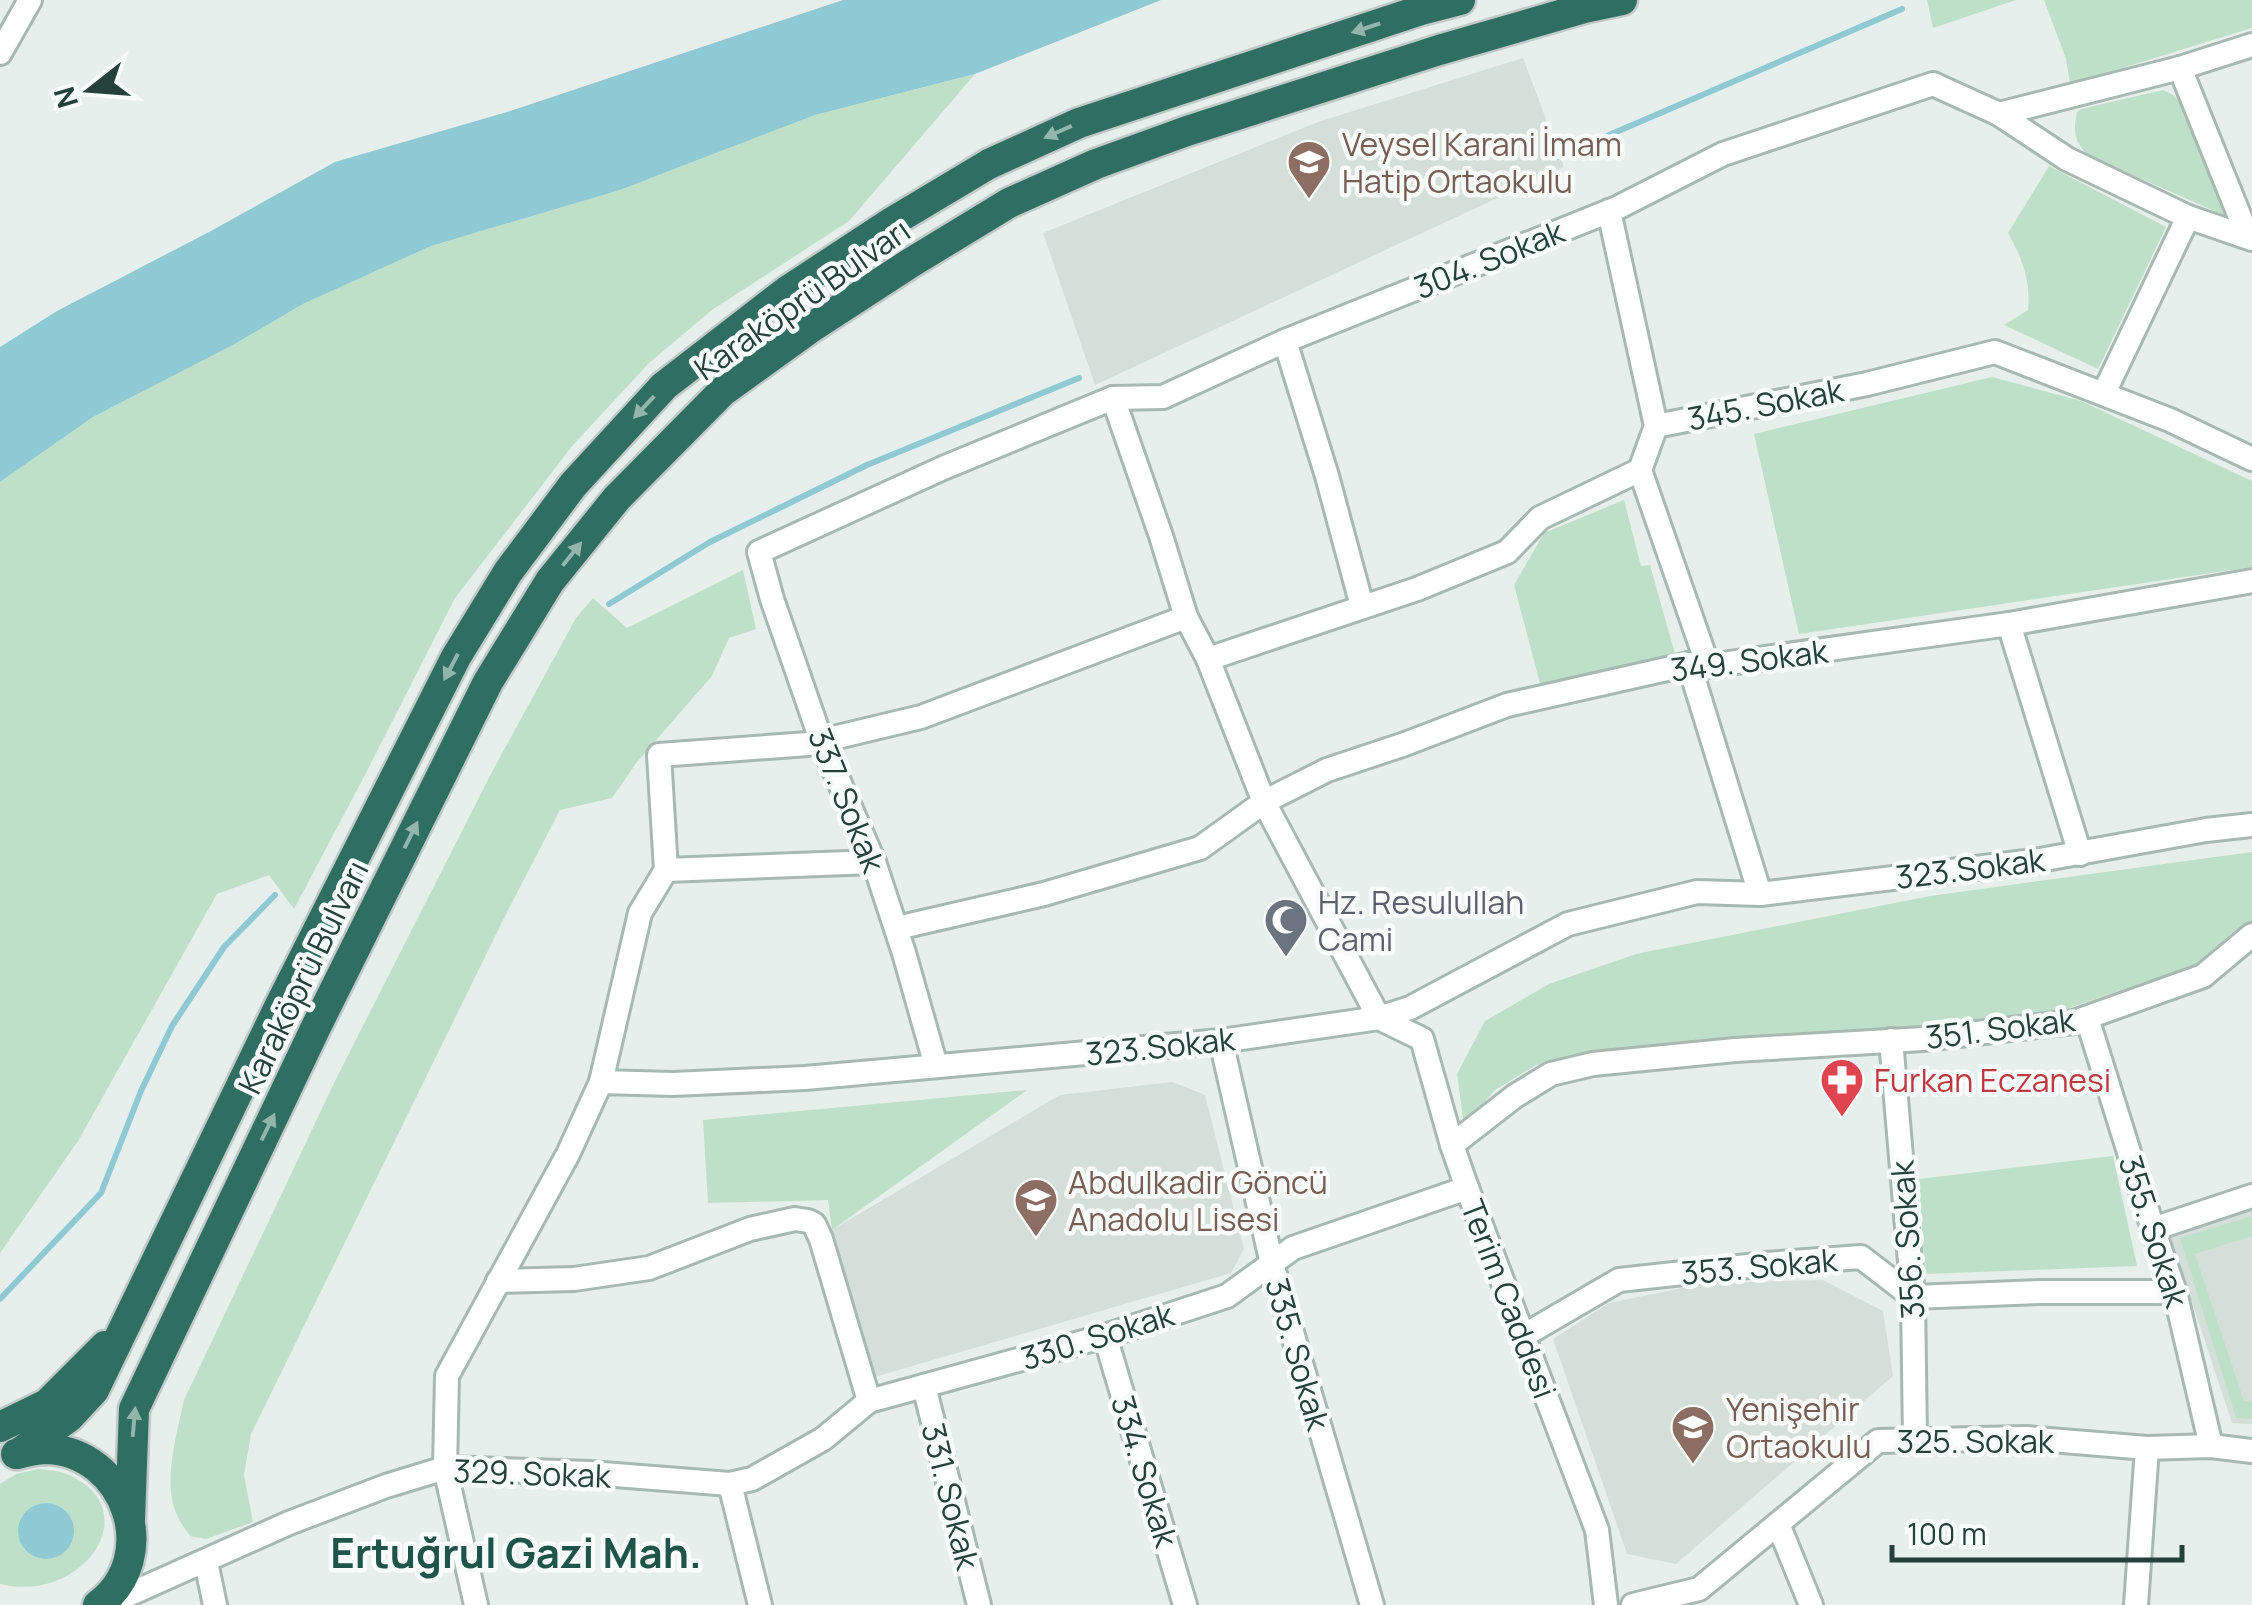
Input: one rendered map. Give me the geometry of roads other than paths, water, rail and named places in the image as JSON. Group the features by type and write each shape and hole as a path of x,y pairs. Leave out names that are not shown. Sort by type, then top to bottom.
{"highway":[{"name":"Karaköprü Bulvarı","path":"9,1458 69,1417 94,1390 279,1007 456,657 508,572 573,485 664,386 788,291 988,164 1078,123 1460,0"},
{"name":"Karaköprü Bulvarı","path":"109,1602 129,1560 132,1540 134,1409 316,1027 488,682 550,581 630,484 723,391 823,320 1009,203 1096,164 1206,126 1438,50 1622,0"},
{"path":"0,1427 47,1404 127,1322"},
{"path":"9,1458 47,1449 76,1455 101,1469 120,1492 130,1519"}],"street":[{"path":"0,53 30,0"},
{"path":"1998,114 2180,68 2252,45"},
{"path":"2180,68 2250,238"},
{"name":"304. Sokak","path":"775,545 943,468 1112,398 1163,397 1285,341 1609,211 1723,154 1934,84 1998,114 2066,158 2188,217 2250,238"},
{"path":"1609,211 1656,426"},
{"path":"2104,393 2188,217"},
{"path":"1285,341 1362,606"},
{"name":"345. Sokak","path":"1640,470 1656,426 1868,384 1995,352 2170,420 2252,459"},
{"path":"1112,398 1162,536 1186,617 1208,659 1264,802 1380,1018"},
{"path":"1208,659 1417,588 1506,552 1540,518 1640,470 1699,665 1760,894"},
{"name":"337. Sokak","path":"775,545 759,552 772,599 821,740 874,862 936,1066"},
{"name":"349. Sokak","path":"896,928 1044,894 1200,848 1264,802 1327,770 1507,705 1699,665 2009,624 2252,581"},
{"path":"474,1604 446,1468 447,1376 568,1154 601,1082 640,913 666,870 659,754 776,748 920,717 1186,617"},
{"path":"2009,624 2080,854"},
{"name":"323.Sokak","path":"601,1082 674,1084 804,1078 1221,1042 1380,1018 1410,1008 1568,924 1697,892 1760,894 2080,854 2206,830 2252,826"},
{"path":"666,870 874,862"},
{"name":"351. Sokak","path":"1452,1145 1514,1096 1551,1074 1593,1064 2074,1022 2203,976 2252,936"},
{"name":"Terim Caddesi","path":"1380,1018 1422,1040 1466,1188 1597,1530 1606,1605"},
{"name":"355. Sokak","path":"2087,1018 2176,1292 2211,1446"},
{"name":"356. Sokak","path":"1891,1040 1912,1297 1916,1440"},
{"name":"335. Sokak","path":"1221,1042 1272,1264 1372,1605"},
{"name":"330. Sokak","path":"730,1484 752,1480 824,1439 869,1400 1105,1336 1227,1296 1293,1248 1466,1188"},
{"path":"2153,1229 2252,1196"},
{"path":"498,1281 574,1279 649,1268 750,1229 808,1220 822,1239 869,1400"},
{"name":"353. Sokak","path":"1523,1336 1619,1280 1766,1264 1861,1256 1912,1297"},
{"path":"1912,1297 2176,1292"},
{"name":"334. Sokak","path":"1105,1336 1185,1605"},
{"name":"331. Sokak","path":"924,1386 979,1605"},
{"name":"325. Sokak","path":"1633,1605 1699,1589 1878,1440 2026,1438 2146,1448 2211,1446 2252,1451"},
{"path":"2136,1605 2146,1448"},
{"name":"329. Sokak","path":"109,1602 289,1523 446,1468 574,1472 730,1484"},
{"path":"730,1484 760,1605"},
{"path":"1778,1524 1812,1605"},
{"path":"206,1562 215,1605"}],"water":[{"path":"843,0 1161,0 975,74 815,115 620,190 431,246 303,304 93,417 0,482 0,347 57,311 335,162 507,112"},
{"path":"46,1503 66,1511 74,1531 66,1551 46,1559 26,1551 18,1531 26,1511"}],"waterway":[{"path":"1558,157 1902,9"},
{"path":"609,604 710,542 867,465 1079,378"},
{"path":"0,1299 101,1193 141,1091 172,1026 224,947 275,895"}],"place":[{"name":"Veysel Karani İmam Hatip Ortaokulu","path":"1309,200"},
{"name":"Hz. Resulullah Cami","path":"1286,958"},
{"name":"Furkan Eczanesi","path":"1842,1118"},
{"name":"Abdulkadir Göncü Anadolu Lisesi","path":"1036,1238"},
{"name":"Yenişehir Ortaokulu","path":"1693,1465"}],"district":[{"name":"Ertuğrul Gazi Mah.","path":"516,1552"}]}
